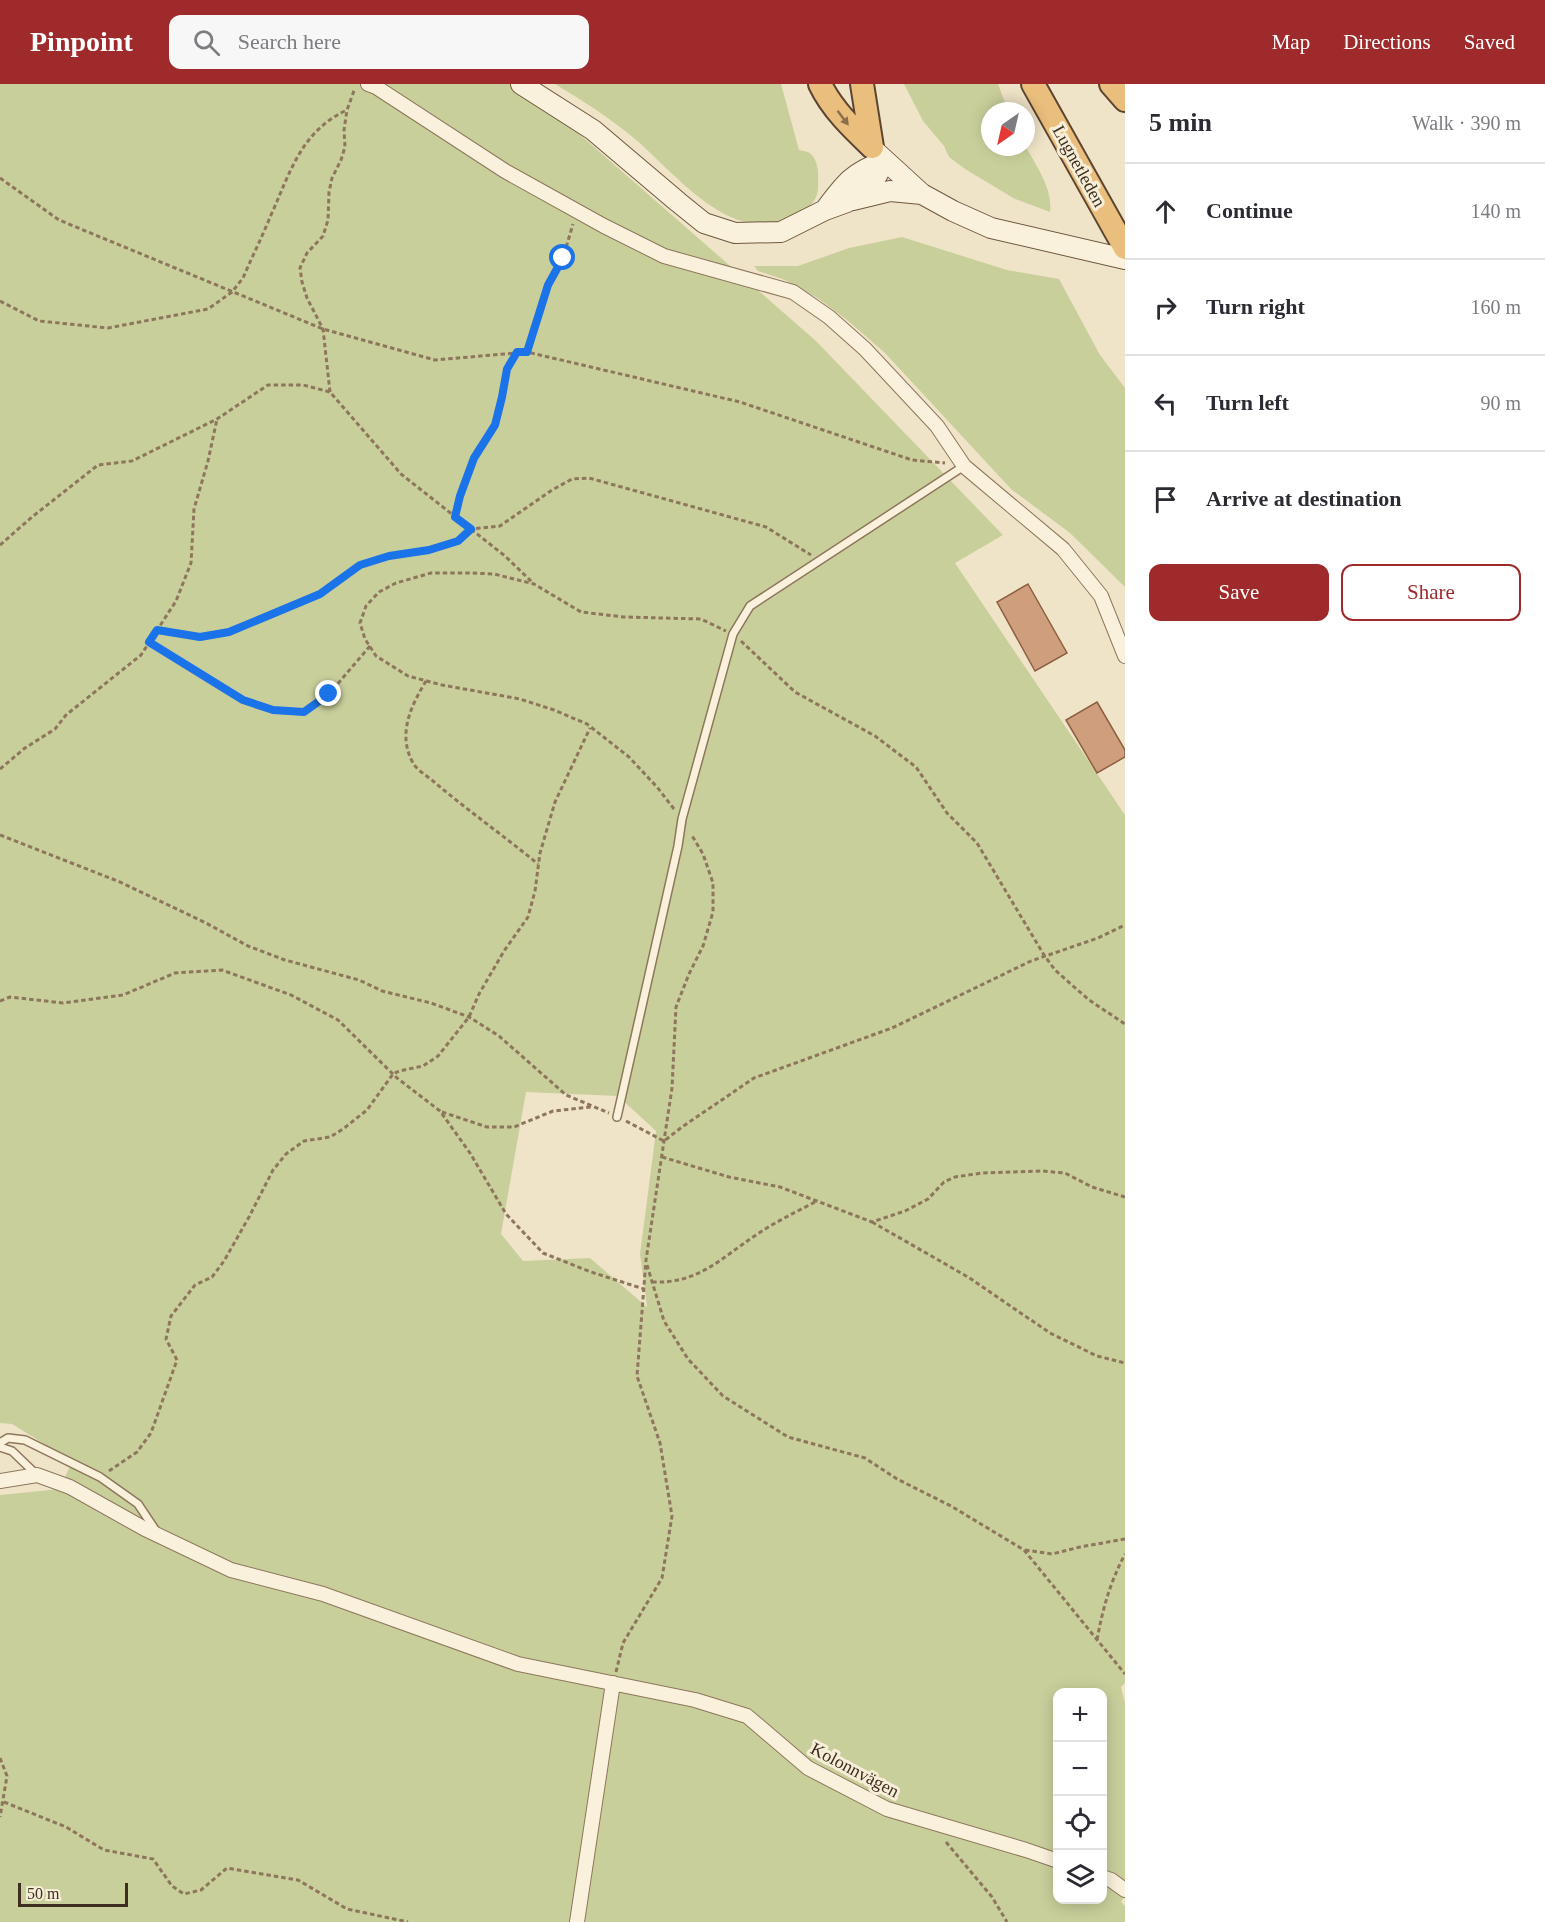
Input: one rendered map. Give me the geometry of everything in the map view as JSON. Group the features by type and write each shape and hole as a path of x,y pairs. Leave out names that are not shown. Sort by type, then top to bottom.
{"highway":[{"path":"820,84 849,126 878,154"},
{"path":"862,84 878,154"},
{"path":"1111,84 1125,100"},
{"name":"Lugnetleden","path":"1034,86 1125,248"}],"main road":[{"path":"521,84 593,130 704,223 735,233 781,232 848,201 890,191 922,194"},
{"path":"825,210 841,188 878,154"},
{"path":"878,154 922,194 991,228 1125,259"},
{"path":"848,201 875,179 878,154"}],"street":[{"path":"373,85 505,171 664,256 793,292 829,317 865,349 937,426 964,466 1063,549 1101,596 1125,656"},
{"path":"0,1481 37,1475"},
{"name":"Kolonnvägen","path":"37,1475 70,1487 159,1536 231,1570 324,1594 518,1664 694,1700 747,1716 808,1768 886,1809 1053,1860"},
{"path":"577,1922 613,1683"},
{"path":"1107,1880 1125,1890"}],"lane":[{"path":"617,1117 682,819 733,634 750,606 964,466"},
{"path":"0,1443 8,1438 25,1440 100,1477 138,1504 159,1536"},
{"path":"0,1448 12,1451 37,1475"}],"path":[{"path":"357,84 347,110 344,130 345,147 328,192 328,220 323,236 307,254 300,268 304,290 322,329 330,392 400,474 505,556 534,584"},
{"path":"0,301 39,321 108,328 208,309 232,292 243,278 300,150 333,116 347,110"},
{"path":"0,178 59,220 322,329 435,360 527,352 740,402 912,459 964,466"},
{"path":"527,352 548,285 563,258 571,235 576,210"},
{"path":"455,517 474,458 495,425 507,369 517,352"},
{"path":"0,545 98,465 132,461 217,419 268,385 303,385 330,392"},
{"path":"0,769 25,748 55,729 66,715 141,655 176,602 191,563 194,508 217,419"},
{"path":"157,630 200,637 229,632 320,594 360,565 389,556 429,550 458,541 471,529 500,526 572,479 589,478 766,527 820,560"},
{"path":"149,642 243,700 273,710 304,712 329,694 370,646"},
{"path":"426,681 414,700 407,718 406,742 413,764 538,864"},
{"path":"100,1477 137,1452 151,1433 177,1360 166,1339 171,1316 195,1285 212,1276 224,1261 273,1170 286,1154 304,1141 330,1137 359,1117 367,1110 393,1074 423,1066 438,1056 469,1017 479,994 504,951 528,917 535,891 540,854 555,802 591,727"},
{"path":"0,836 120,882 257,949 285,960 359,980 382,991 431,1003 469,1017 500,1036 566,1095 617,1117 664,1142 754,1078 892,1028 1031,961 1098,938 1125,925"},
{"path":"0,1001 10,997 63,1003 123,995 175,973 222,970 291,995 338,1020 393,1074 440,1111 470,1153 506,1214 543,1253 591,1272 644,1288"},
{"path":"440,1111 487,1127 514,1127 553,1111 594,1107"},
{"path":"662,1157 729,1177 780,1187 872,1222 968,1277 1050,1334 1097,1356 1125,1363"},
{"path":"872,1222 928,1199 944,1182 955,1177 982,1173 1042,1171 1065,1173 1092,1186 1125,1197"},
{"path":"652,1282 682,1280 701,1271 758,1233 817,1201"},
{"path":"613,1683 623,1643 662,1578 672,1516 660,1443 637,1376 646,1260 664,1321 688,1359 723,1396 788,1437 865,1458 897,1479 951,1506 1024,1550 1125,1674"},
{"path":"1024,1550 1052,1554 1080,1546 1125,1539"},
{"path":"1097,1640 1102,1608 1125,1554"},
{"path":"0,1758 7,1776 0,1816"},
{"path":"4,1802 66,1827 104,1850 153,1859 171,1886 184,1894 201,1890 227,1868 298,1880 347,1910 408,1922"},
{"path":"930,1822 992,1897 1007,1922"}],"green space":[{"path":"0,84 522,84 816,341 1003,535 955,563 1125,815 1125,1683 1121,1687 1125,1703 1125,1895 1121,1902 1125,1906 1125,1922 0,1922 0,1495 60,1489 72,1461 12,1424 0,1423","holes":["526,1092 618,1096 656,1131 640,1254 647,1307 590,1258 523,1261 501,1234"]},
{"path":"555,84 781,84 799,150 811,154 816,162 818,189 816,198 800,214 773,224 751,223 729,216 708,204 688,188 616,124"},
{"path":"904,84 998,84 1005,102 981,102 981,156 1031,156 1047,187 1050,212 1015,199 965,169 949,157 944,146 923,121"},
{"path":"902,237 1007,270 1059,279 1100,355 1125,388 1125,587 1070,533 1011,489 885,353 847,320 819,299 785,280 758,271 754,266 798,266 849,248"}],"building":[{"path":"1028,584 1067,653 1035,671 997,602"},
{"path":"1097,702 1125,750 1125,757 1097,773 1066,720"}],"route":[{"path":"329,694 304,712 273,710 243,700 149,642 157,630 200,637 229,632 320,594 360,565 389,556 429,550 458,541 471,529 455,517 460,496 474,458 495,425 507,369 517,352 527,352 548,285 563,258"}]}
